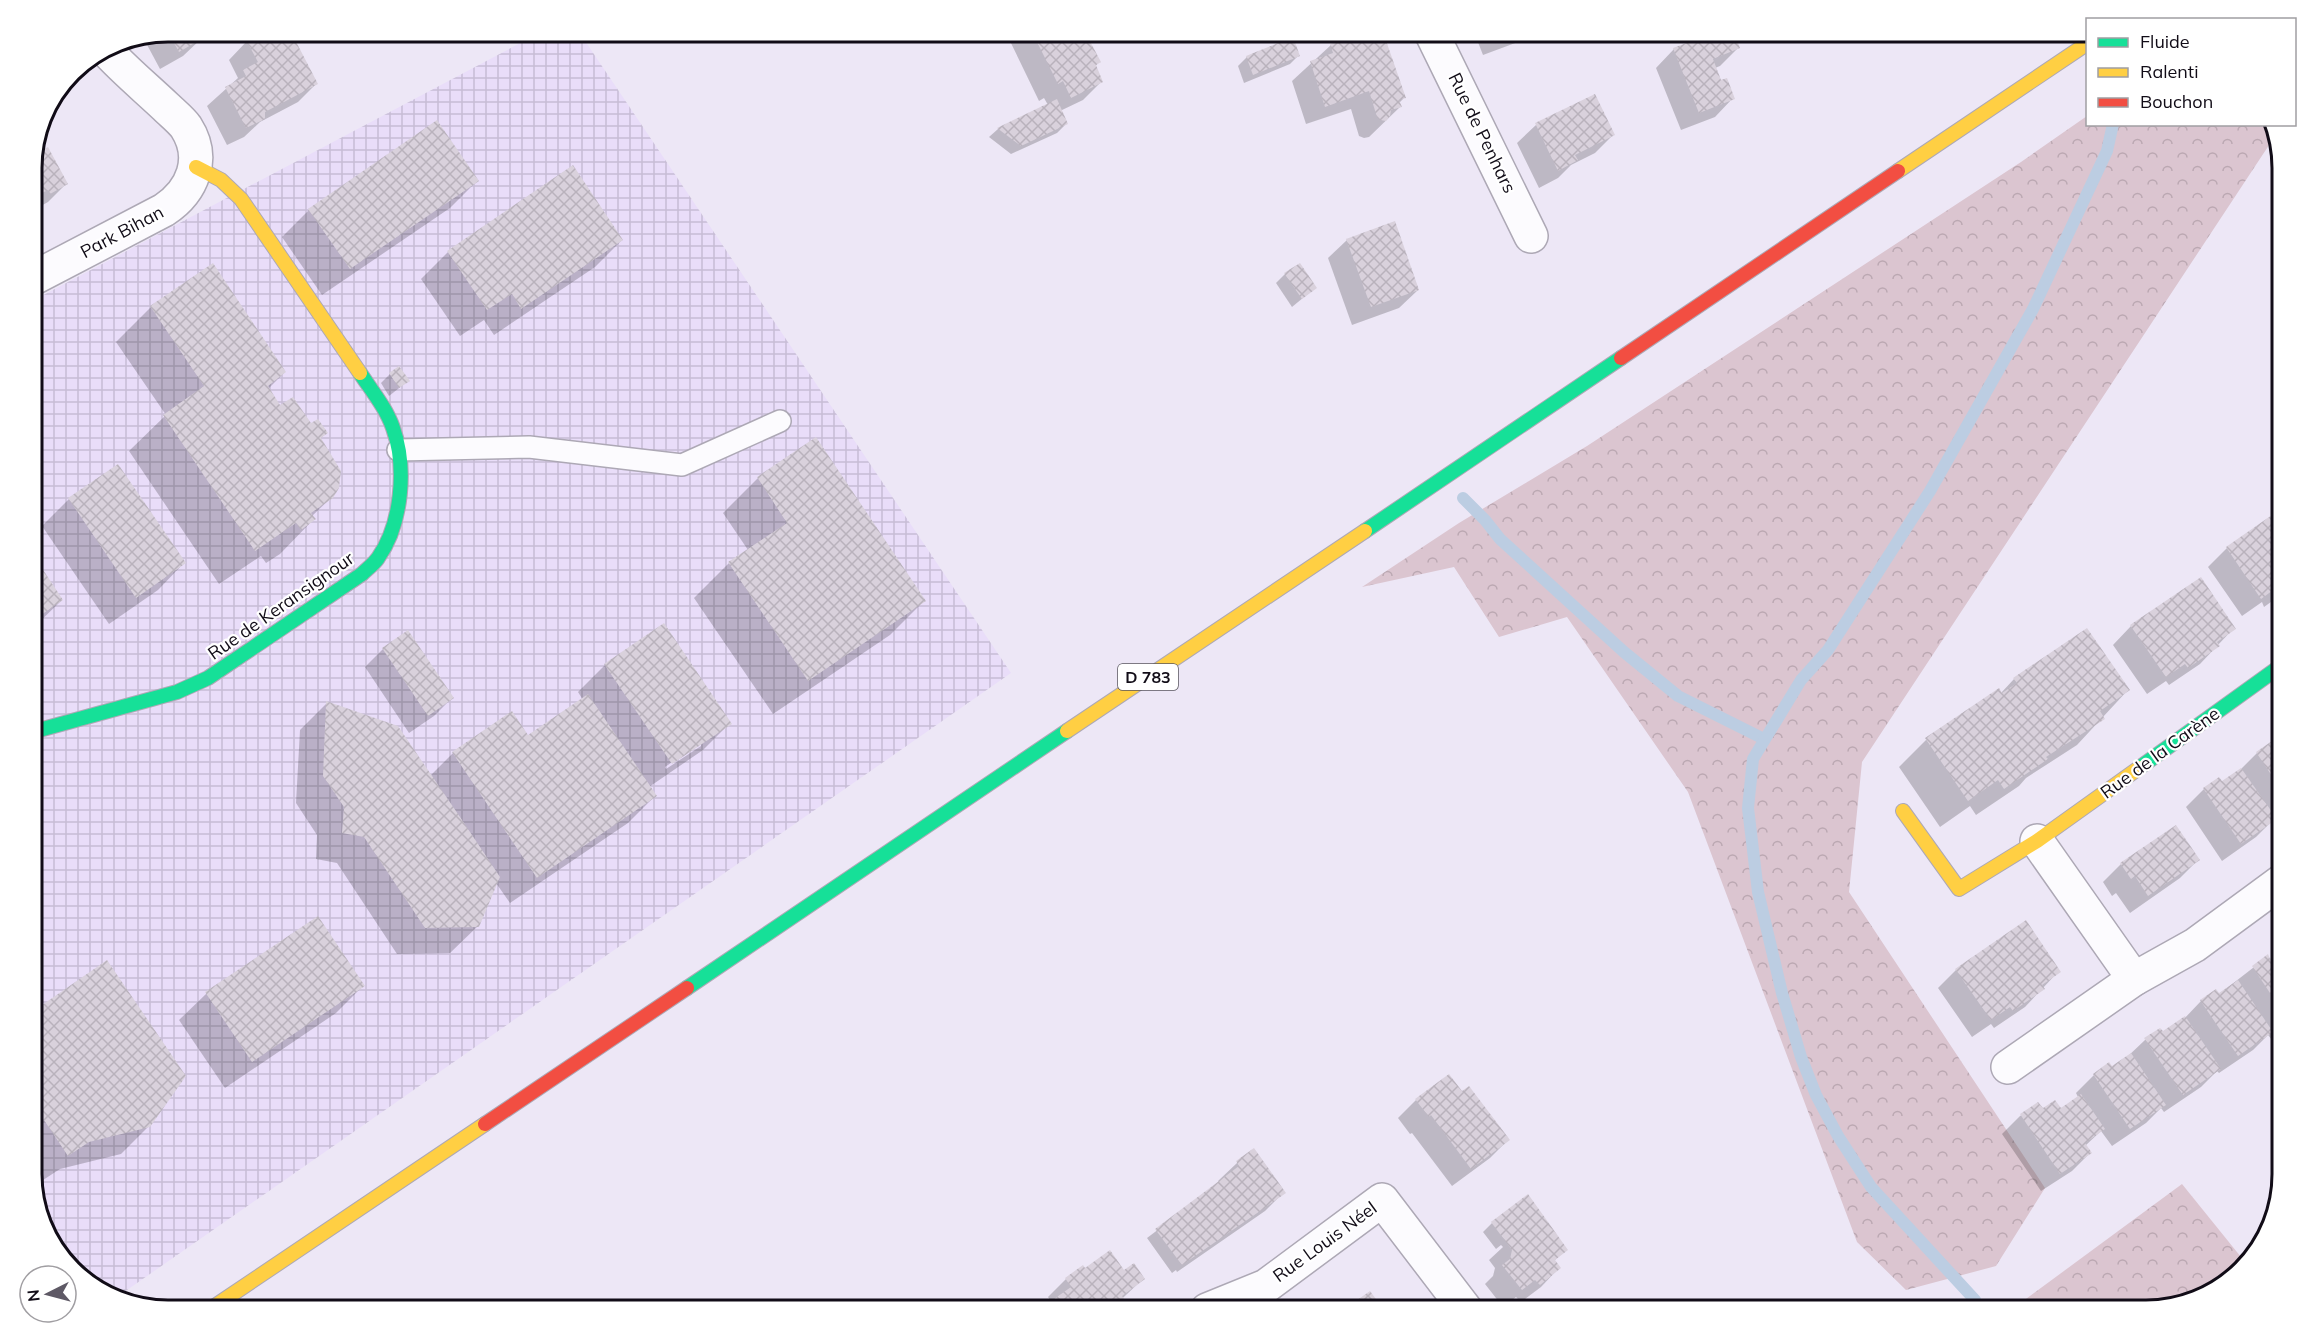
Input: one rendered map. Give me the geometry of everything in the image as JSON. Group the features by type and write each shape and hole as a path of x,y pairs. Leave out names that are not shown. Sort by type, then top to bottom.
{"main road":[{"name":"D 783","path":"224,1300 2086,44"},
{"name":"Rue de Keransignour","path":"42,729 177,692 208,678 362,574 379,556 393,525 400,495 398,450 396,434 381,404 231,186 196,167"},
{"name":"Rue de la Carène","path":"1903,811 1959,889 2037,841 2272,672"}],"street":[{"name":"Rue de Penhars","path":"1436,42 1531,236"},
{"path":"112,55 185,126 196,149 196,167"},
{"name":"Park Bihan","path":"42,274 177,201 187,190 196,167"},
{"path":"2037,841 2134,978"},
{"path":"2008,1067 2134,978 2195,945 2272,888"},
{"name":"Rue Louis Néel","path":"1232,1300 1266,1286 1382,1200 1458,1300"}],"lane":[{"path":"398,450 529,447 682,465 780,421"}],"shaded area":[{"path":"522,42 586,42 1011,673 124,1292 98,1279 85,1269 63,1244 49,1215 42,1182 42,296"}],"green space":[{"path":"2086,117 2086,126 2265,126 2270,143 1862,762 1849,892 2045,1188 1996,1266 1906,1290 1857,1242 1688,792 1567,617 1499,637 1454,567 1362,587 1459,523 1587,446 2021,162"},
{"path":"2182,1184 2241,1257 2223,1274 2209,1283 2179,1296 2146,1300 2025,1300"}],"building":[{"path":"174,42 196,42 179,52"},
{"path":"247,42 296,42 318,84 265,112 265,119 246,128 225,87 246,76 243,70 258,62"},
{"path":"1037,42 1090,42 1101,62 1096,65 1103,82 1071,98 1063,81 1058,84"},
{"path":"1281,42 1295,42 1300,56 1253,75 1246,56"},
{"path":"1386,42 1406,98 1399,100 1402,107 1391,110 1386,121 1380,120 1369,91 1325,107 1310,61 1333,53 1330,44"},
{"path":"1689,42 1738,42 1740,48 1713,59 1721,80 1727,78 1735,99 1699,113 1673,48"},
{"path":"1595,94 1615,135 1575,155 1578,160 1558,171 1535,123"},
{"path":"1057,99 1068,124 1021,146 997,128"},
{"path":"437,120 479,181 350,269 308,209"},
{"path":"48,147 68,184 50,194 48,190 42,193 43,150"},
{"path":"573,165 623,240 521,309 512,294 487,310 447,251"},
{"path":"1395,221 1419,290 1371,307 1346,239"},
{"path":"213,263 286,372 268,386 280,405 293,397 311,423 318,419 328,433 321,438 341,471 339,488 333,498 311,513 316,519 301,530 296,523 255,551 163,415 204,386 150,306"},
{"path":"1300,263 1317,288 1302,299 1284,273"},
{"path":"399,366 410,381 399,388 389,373"},
{"path":"816,437 926,601 808,681 728,562 787,523 757,477"},
{"path":"118,464 186,563 136,598 68,498"},
{"path":"2272,515 2272,591 2261,599 2226,547"},
{"path":"42,568 63,600 42,614"},
{"path":"2201,577 2236,629 2217,642 2220,646 2188,668 2185,664 2166,677 2130,625"},
{"path":"664,623 732,724 672,764 604,664"},
{"path":"2087,628 2130,690 2100,711 2105,719 2046,757 2048,759 2004,789 1998,780 1968,801 1925,738 1999,688 2002,693 2017,683 2013,678"},
{"path":"408,630 454,698 428,716 382,648"},
{"path":"588,694 657,796 537,878 452,752 512,711 528,735"},
{"path":"326,701 398,726 460,817 500,877 479,927 425,928 364,837 342,833 344,807 323,776"},
{"path":"2272,741 2272,776 2256,752"},
{"path":"2241,768 2272,812 2272,822 2241,844 2203,788 2219,777 2222,781"},
{"path":"2176,825 2200,860 2148,896 2135,876 2131,879 2120,863"},
{"path":"318,916 365,986 252,1062 205,992"},
{"path":"2026,920 2061,972 2042,985 2045,989 2013,1011 2010,1007 1991,1020 1955,969"},
{"path":"2268,954 2270,959 2272,958 2272,996 2252,966"},
{"path":"107,960 186,1076 150,1127 89,1142 68,1156 42,1117 42,1005"},
{"path":"2238,980 2272,1033 2238,1056 2200,1000 2216,989 2219,993"},
{"path":"2185,1016 2221,1069 2183,1095 2144,1038 2160,1028 2163,1031"},
{"path":"2131,1053 2166,1105 2130,1129 2093,1074 2109,1062 2112,1066"},
{"path":"1449,1074 1462,1091 1469,1086 1510,1140 1471,1169 1431,1115 1429,1117 1415,1099"},
{"path":"2081,1094 2105,1129 2085,1143 2092,1153 2060,1174 2020,1114 2038,1102 2043,1108 2055,1100 2061,1108"},
{"path":"1254,1148 1286,1193 1182,1265 1155,1229 1239,1166 1236,1161"},
{"path":"1528,1194 1568,1250 1555,1260 1561,1268 1540,1285 1535,1280 1522,1290 1502,1265 1510,1259 1512,1250 1491,1222"},
{"path":"1110,1250 1124,1270 1134,1263 1145,1279 1122,1296 1122,1300 1055,1300 1071,1287 1065,1278 1083,1265 1085,1268"},
{"path":"1370,1291 1377,1300 1357,1300"}],"waterway":[{"path":"1975,1300 1871,1187 1838,1136 1816,1095 1801,1057 1782,993 1758,892 1748,808 1753,759 1801,680 1828,650 1930,491 2033,309 2107,151 2113,126"},
{"path":"1463,498 1500,539 1624,652 1678,696 1764,739"}],"traffic: fast":[{"path":"1365,531 1621,358"},
{"path":"42,729 177,692 208,678 362,574 375,562 386,544 397,512 400,495 400,460 390,421 360,373"},
{"path":"2139,768 2272,672"},
{"path":"687,988 1067,731"}],"traffic: slow":[{"path":"1898,171 2086,44"},
{"path":"196,167 221,180 241,199 360,373"},
{"path":"1067,731 1365,531"},
{"path":"1903,811 1959,889 2037,841 2139,768"},
{"path":"224,1300 485,1124"}],"traffic: jam":[{"path":"1621,358 1898,171"},
{"path":"485,1124 687,988"}]}
